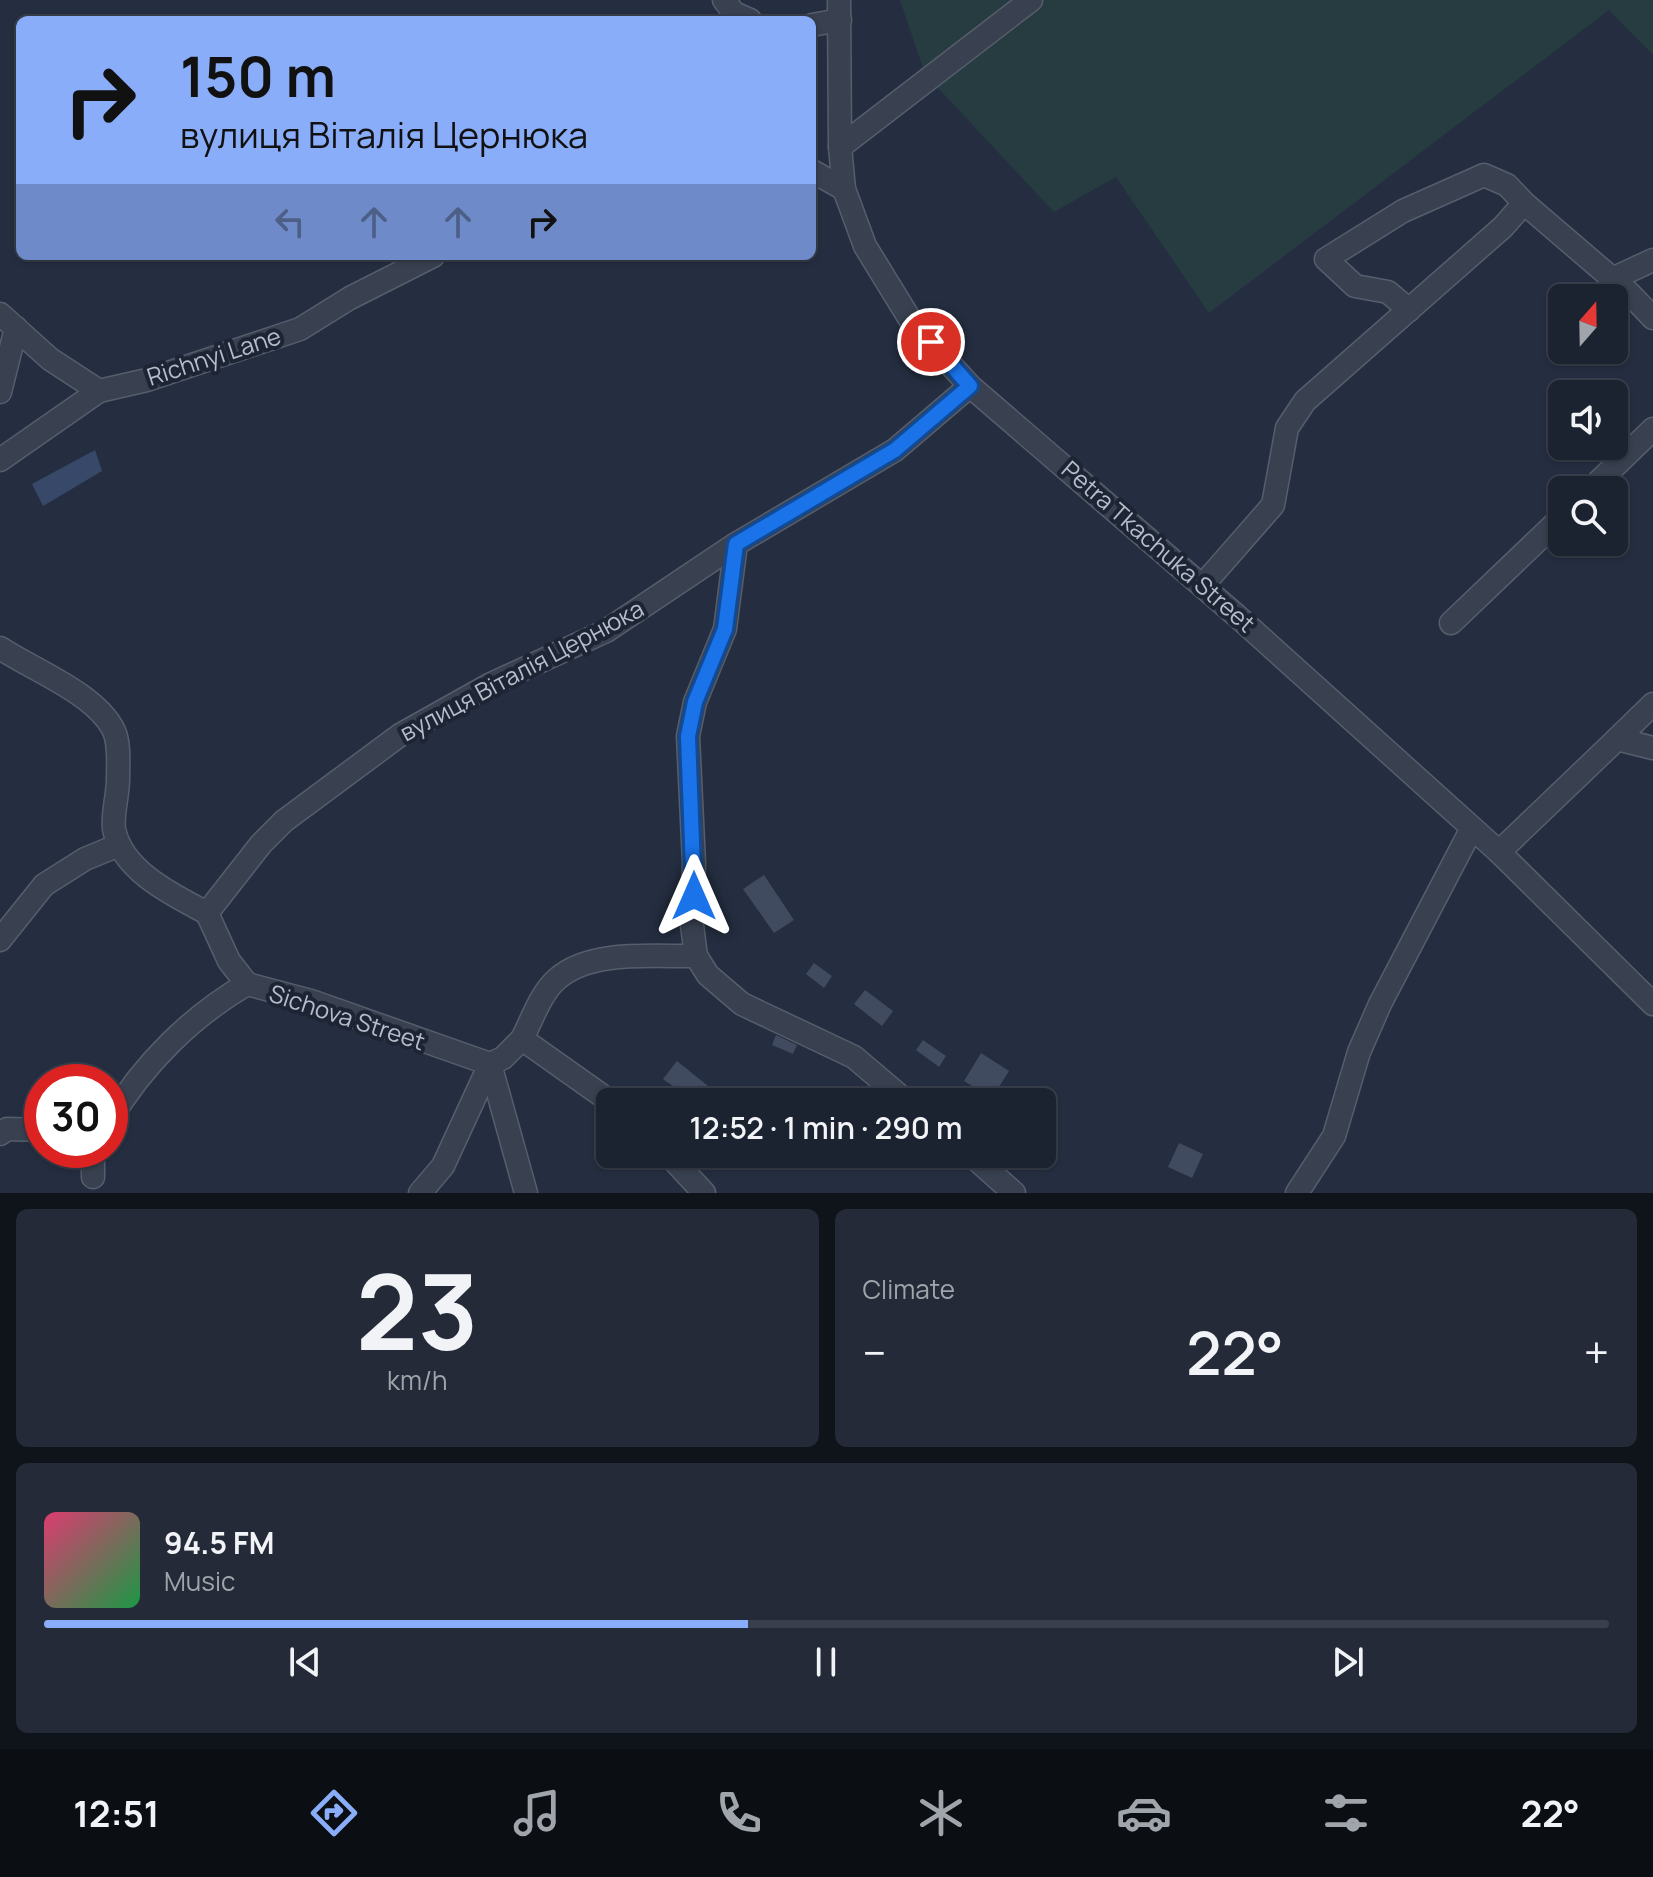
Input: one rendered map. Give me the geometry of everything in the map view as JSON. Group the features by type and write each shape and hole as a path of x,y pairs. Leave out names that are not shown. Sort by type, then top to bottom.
{"street":[{"path":"724,0 734,13 741,16"},
{"path":"840,147 1031,0"},
{"path":"816,23 840,10"},
{"name":"Petra Tkachuka Street","path":"840,10 840,147 844,189 865,246 911,321 970,386 1203,585 1499,852 1653,1004"},
{"path":"816,173 844,189"},
{"path":"1409,310 1388,292 1355,286 1326,259 1403,211 1484,175 1507,185 1653,318"},
{"path":"1203,585 1273,505 1287,428 1305,401 1524,203"},
{"name":"Richnyi Lane","path":"0,460 99,391 147,380 300,329 426,260"},
{"path":"1612,279 1653,260"},
{"path":"8,321 50,359 99,391"},
{"path":"0,392 8,321"},
{"name":"вулиця Віталія Цернюка","path":"207,913 261,844 284,821 400,735 526,666 606,631 736,544 895,450 970,386"},
{"path":"1604,476 1653,429"},
{"path":"1451,623 1548,530"},
{"path":"736,544 725,629 700,687 688,736 694,863 692,925 696,956 708,975 742,1004 854,1057 891,1088"},
{"path":"0,648 95,706 115,732 118,797 113,826 119,845 127,858 147,875 207,913 229,961 247,984"},
{"path":"1499,852 1653,704"},
{"path":"1617,739 1653,748"},
{"path":"1297,1193 1334,1136 1359,1052 1380,1004 1472,828"},
{"path":"0,940 44,885 85,859 119,845"},
{"path":"420,1193 443,1166 490,1064 503,1058 522,1039 545,994 557,979 571,970 628,957 696,956"},
{"name":"Sichova Street","path":"128,1093 190,1022 247,984 311,1001 490,1064"},
{"path":"522,1039 596,1091"},
{"path":"490,1064 526,1193"},
{"path":"0,1134 7,1129 24,1129"},
{"path":"93,1168 93,1177"},
{"path":"681,1168 704,1193"},
{"path":"986,1168 1014,1193"}],"green space":[{"path":"900,0 1653,0 1653,55 1609,10 1209,313 1116,177 1054,212 925,74"}],"water":[{"path":"95,450 102,471 43,506 32,484"}],"building":[{"path":"764,875 794,920 774,933 743,889"},
{"path":"814,963 832,976 824,988 806,974"},
{"path":"865,990 893,1011 882,1026 854,1004"},
{"path":"776,1035 797,1045 793,1054 772,1045"},
{"path":"923,1040 946,1056 939,1067 916,1050"},
{"path":"981,1053 1009,1071 998,1088 976,1088 964,1081"},
{"path":"677,1061 708,1086 676,1088 663,1079"},
{"path":"1179,1143 1203,1154 1192,1178 1168,1167"}],"route":[{"path":"694,896 688,736 705,673 725,629 736,544 895,450 970,386 931,342"}]}
